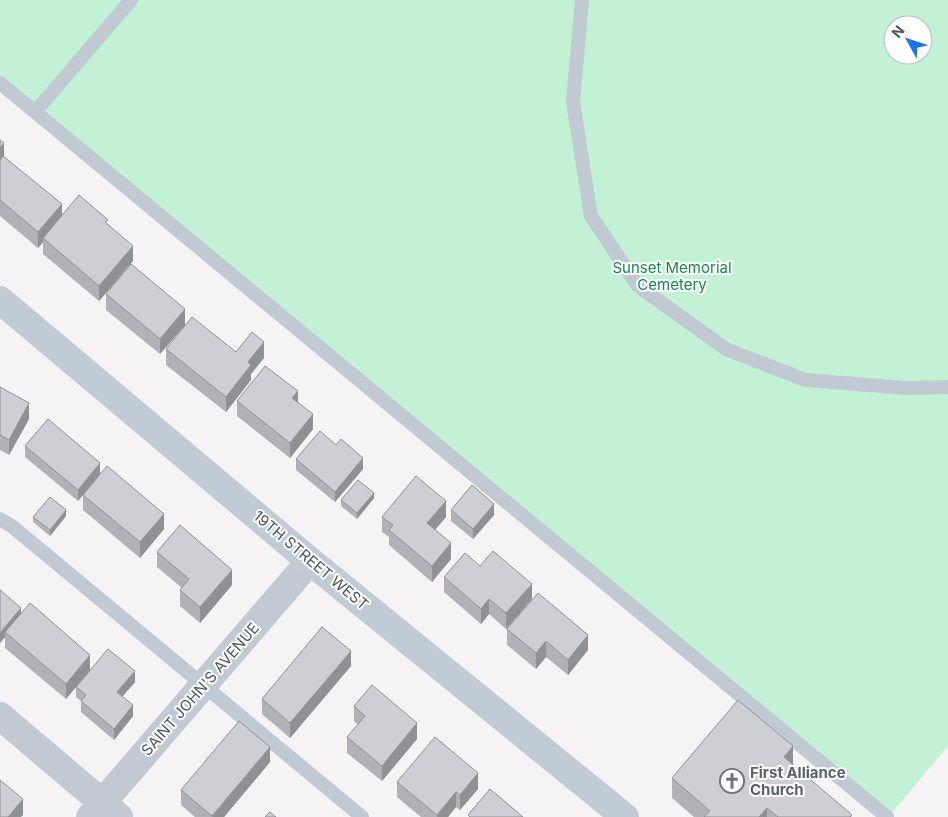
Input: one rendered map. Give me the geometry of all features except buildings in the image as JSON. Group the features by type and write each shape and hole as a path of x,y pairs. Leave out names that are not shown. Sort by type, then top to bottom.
{"street":[{"name":"19TH STREET WEST","path":"6,310 310,561 625,817"},
{"name":"SAINT JOHN'S AVENUE","path":"104,812 204,684 310,561"},
{"path":"0,716 104,812"}],"lane":[{"path":"35,112 131,0"},
{"path":"582,0 573,102 591,216 638,286 726,350 805,380 907,388 948,388"},
{"path":"0,83 887,817"},
{"path":"0,519 13,527 204,684 362,817"}],"green space":[{"name":"Sunset Memorial Cemetery","path":"0,0 948,0 948,746 891,814 0,77"}],"place":[{"name":"First Alliance Church","path":"732,781"}]}
